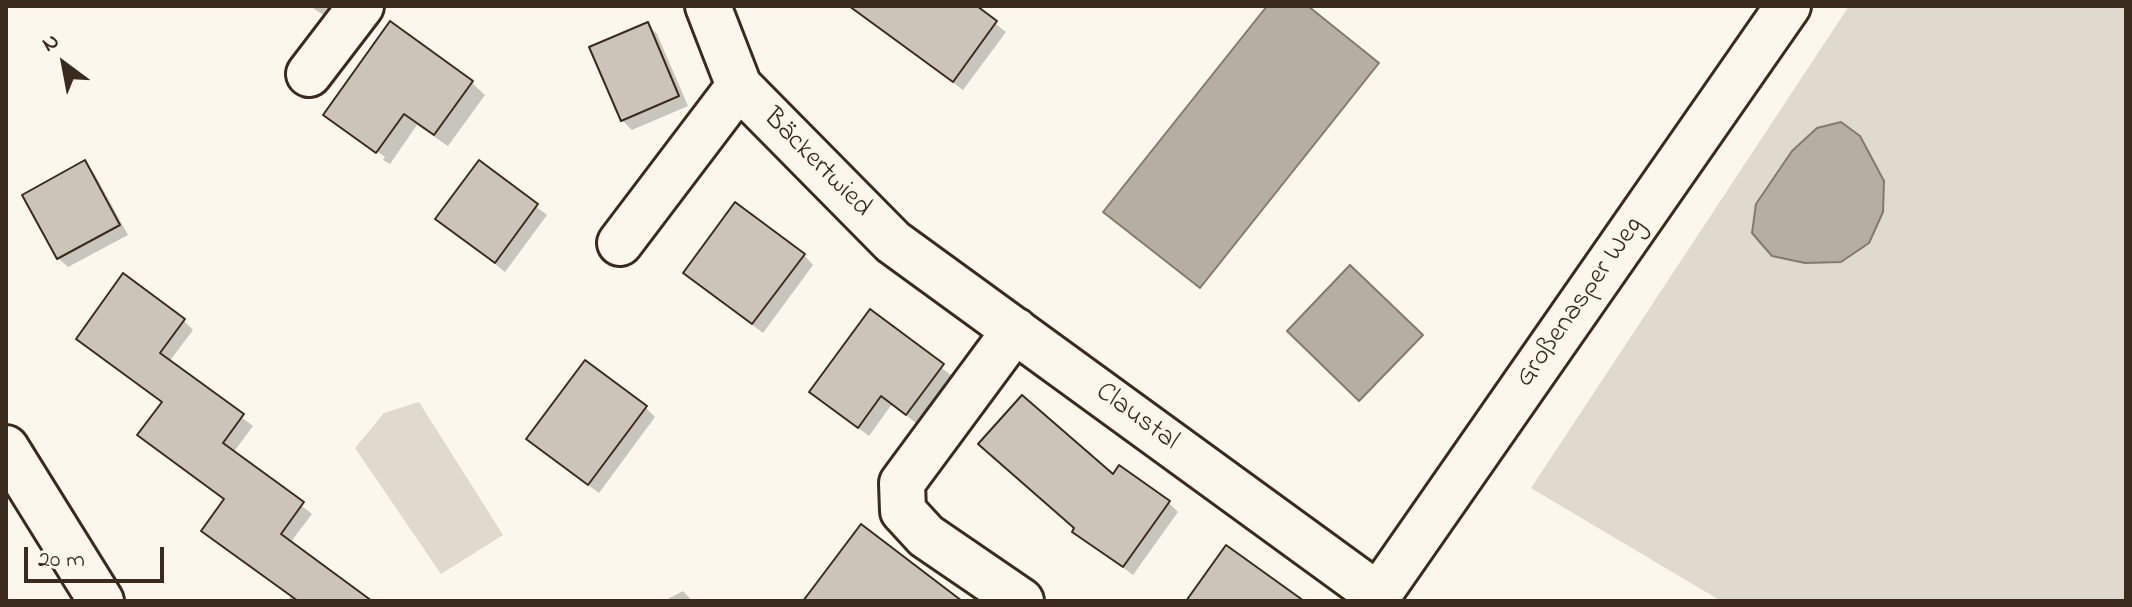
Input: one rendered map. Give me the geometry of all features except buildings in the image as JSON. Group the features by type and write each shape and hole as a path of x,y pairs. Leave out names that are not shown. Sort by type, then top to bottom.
{"street":[{"path":"309,74 361,6"},
{"name":"Bäckertwied","path":"708,6 739,86 893,242"},
{"name":"Großenasper Weg","path":"1376,598 1788,6"},
{"name":"Bäckertwied","path":"620,243 739,86"},
{"name":"Claustal","path":"893,242 1376,598"},
{"path":"1015,330 902,483 903,511 926,536 1021,601"},
{"path":"6,448 101,601"}],"shaded area":[{"path":"1267,6 1308,6 1379,63 1200,288 1103,212"},
{"path":"1849,6 2126,6 2126,601 1721,601 1531,488"},
{"path":"1841,122 1860,136 1884,181 1883,212 1869,243 1841,262 1805,263 1772,256 1752,233 1756,204 1792,151 1817,128"},
{"path":"1350,265 1423,335 1359,401 1287,331"},
{"path":"419,402 503,535 441,574 355,448 384,413"}]}
